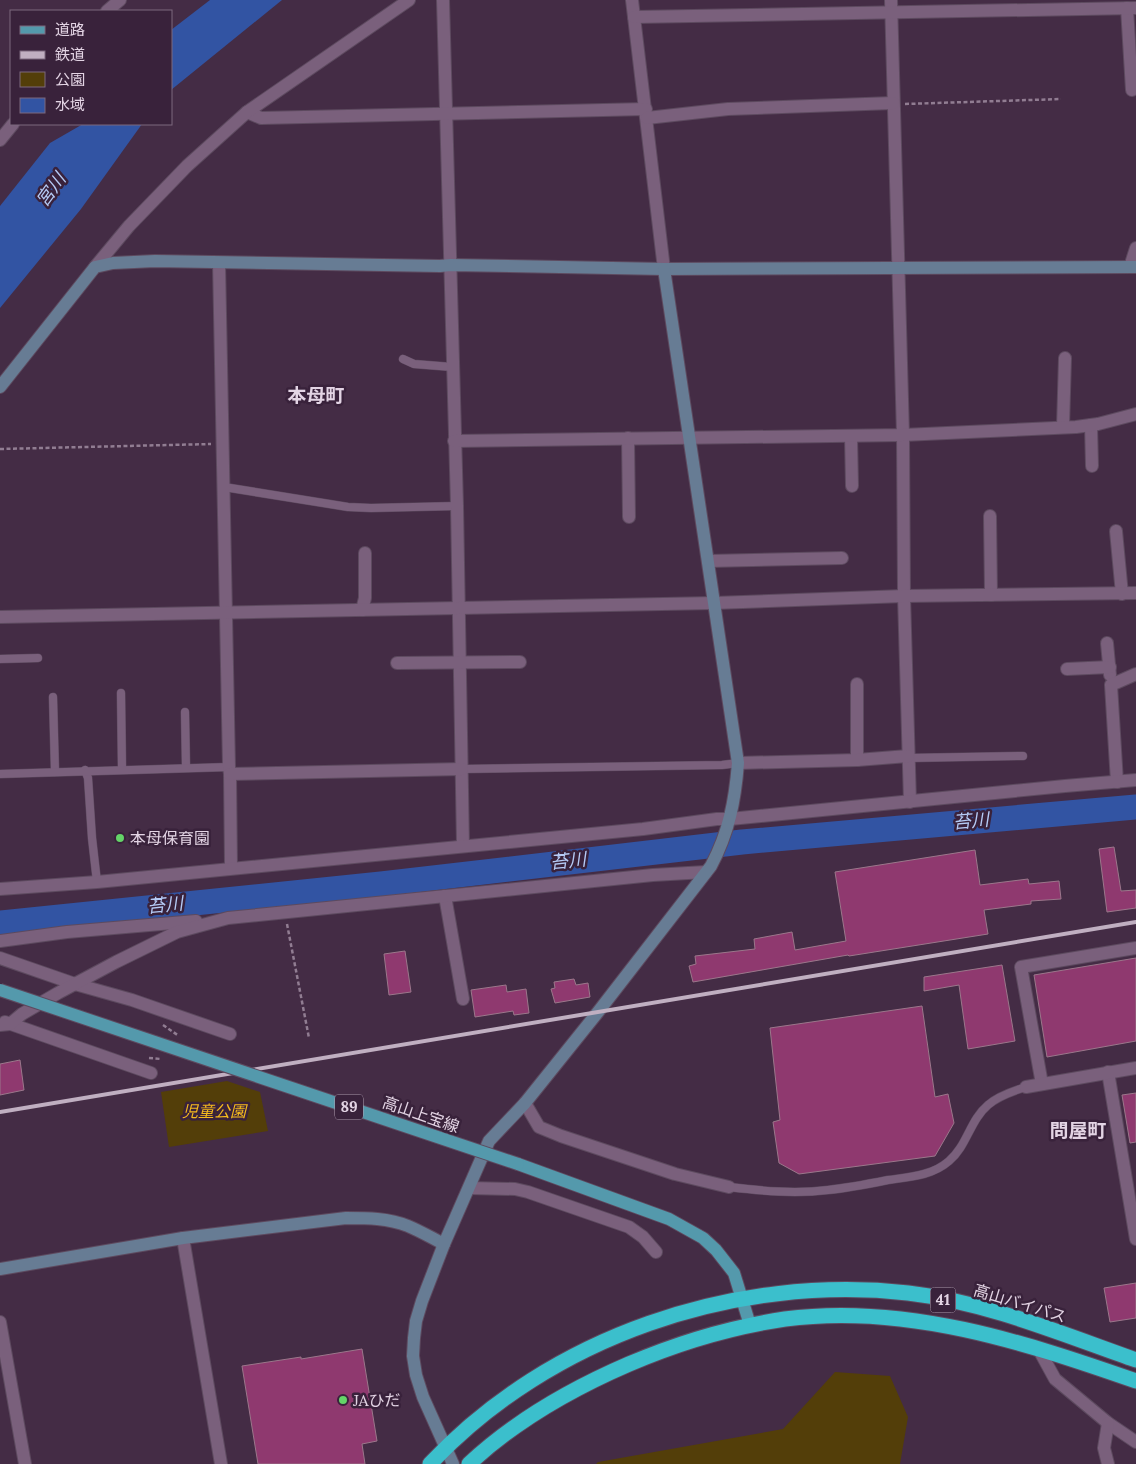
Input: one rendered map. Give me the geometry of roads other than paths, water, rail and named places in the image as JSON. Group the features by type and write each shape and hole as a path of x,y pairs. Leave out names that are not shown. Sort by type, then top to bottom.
{"highway":[{"name":"高山バイパス","path":"742,1298 779,1292 822,1289 910,1294 956,1302 999,1314 1136,1360"},
{"name":"41","path":"430,1464 470,1424 502,1400 568,1359 642,1326 681,1313 742,1298"},
{"name":"41","path":"469,1464 511,1429 540,1409 645,1357 750,1325 786,1319 822,1316 861,1316 903,1320 963,1330 1038,1348 1136,1381"}],"main road":[{"name":"高山上宝線","path":"0,990 518,1164 669,1219 688,1229 716,1250 727,1262 734,1273 750,1325"}],"street":[{"path":"108,10 120,0"},
{"path":"0,387 95,267 140,214 187,166 247,112 410,0"},
{"path":"443,0 457,506 463,846"},
{"path":"453,1464 423,1398 416,1375 414,1356 414,1338 418,1314 444,1244 489,1141 525,1103 708,869 719,850 735,796 738,763 664,269 632,0"},
{"path":"634,17 891,6 1132,8 1132,90"},
{"path":"891,6 903,435 904,596 910,802"},
{"path":"247,112 261,118 446,114 646,114 893,103"},
{"path":"0,140 12,125"},
{"path":"95,267 129,262 664,269 1133,267 1136,248"},
{"path":"219,263 231,868"},
{"path":"1063,427 1065,358"},
{"path":"454,441 903,435 1091,425 1136,414"},
{"path":"1091,425 1092,466"},
{"path":"851,436 852,486"},
{"path":"628,438 629,516"},
{"path":"990,516 991,595"},
{"path":"1116,531 1122,594"},
{"path":"362,610 365,598 364,554"},
{"path":"708,562 842,558"},
{"path":"0,617 714,603 904,596 1136,594"},
{"path":"1108,643 1117,782"},
{"path":"397,664 520,662"},
{"path":"1067,669 1110,667"},
{"path":"1111,685 1136,674"},
{"path":"857,684 857,760"},
{"path":"738,763 908,757"},
{"path":"230,771 462,769"},
{"path":"0,890 643,829 717,819 729,821 1136,780"},
{"path":"0,941 67,932 228,918 708,869"},
{"path":"445,896 464,999"},
{"path":"3,1023 116,962 177,932 228,918"},
{"path":"1042,1084 1021,967 1136,948"},
{"path":"0,958 75,984 132,1000 230,1034"},
{"path":"3,1023 151,1073"},
{"path":"1026,1087 1136,1068"},
{"path":"1108,1072 1136,1239"},
{"path":"525,1103 539,1128 675,1174 729,1187"},
{"path":"469,1188 515,1189 538,1195 629,1227 643,1237 656,1252"},
{"path":"0,1269 183,1238 346,1218 368,1218 408,1226 444,1244"},
{"path":"183,1238 222,1464"},
{"path":"0,1322 25,1464"},
{"path":"1038,1348 1055,1379 1108,1423 1136,1442"},
{"path":"1108,1423 1104,1448 1108,1464"}],"lane":[{"path":"403,359 414,364 452,367"},
{"path":"224,487 348,507 457,506"},
{"path":"0,659 38,658"},
{"path":"122,692 122,769"},
{"path":"52,697 55,772"},
{"path":"185,712 186,768"},
{"path":"908,757 1023,756"},
{"path":"462,769 722,765 738,763"},
{"path":"0,774 186,768 230,771"},
{"path":"86,770 97,882"},
{"path":"729,1187 763,1191 828,1190 923,1175 940,1169 951,1160 987,1105 1010,1092 1026,1087"}],"water":[{"path":"210,0 282,0 172,89 172,29"},
{"name":"宮川","path":"81,125 141,125 81,209 0,308 0,206 50,143"}],"waterway":[{"name":"苔川","path":"0,923 381,884 742,842 1136,807"}],"railway":[{"path":"0,1112 1136,922"}],"place":[{"name":"本母保育園","path":"120,838"},
{"name":"JAひだ","path":"343,1400"}],"district":[{"name":"本母町","path":"316,395"},
{"name":"問屋町","path":"1078,1130"}],"park label":[{"name":"児童公園","path":"214,1111"}]}
